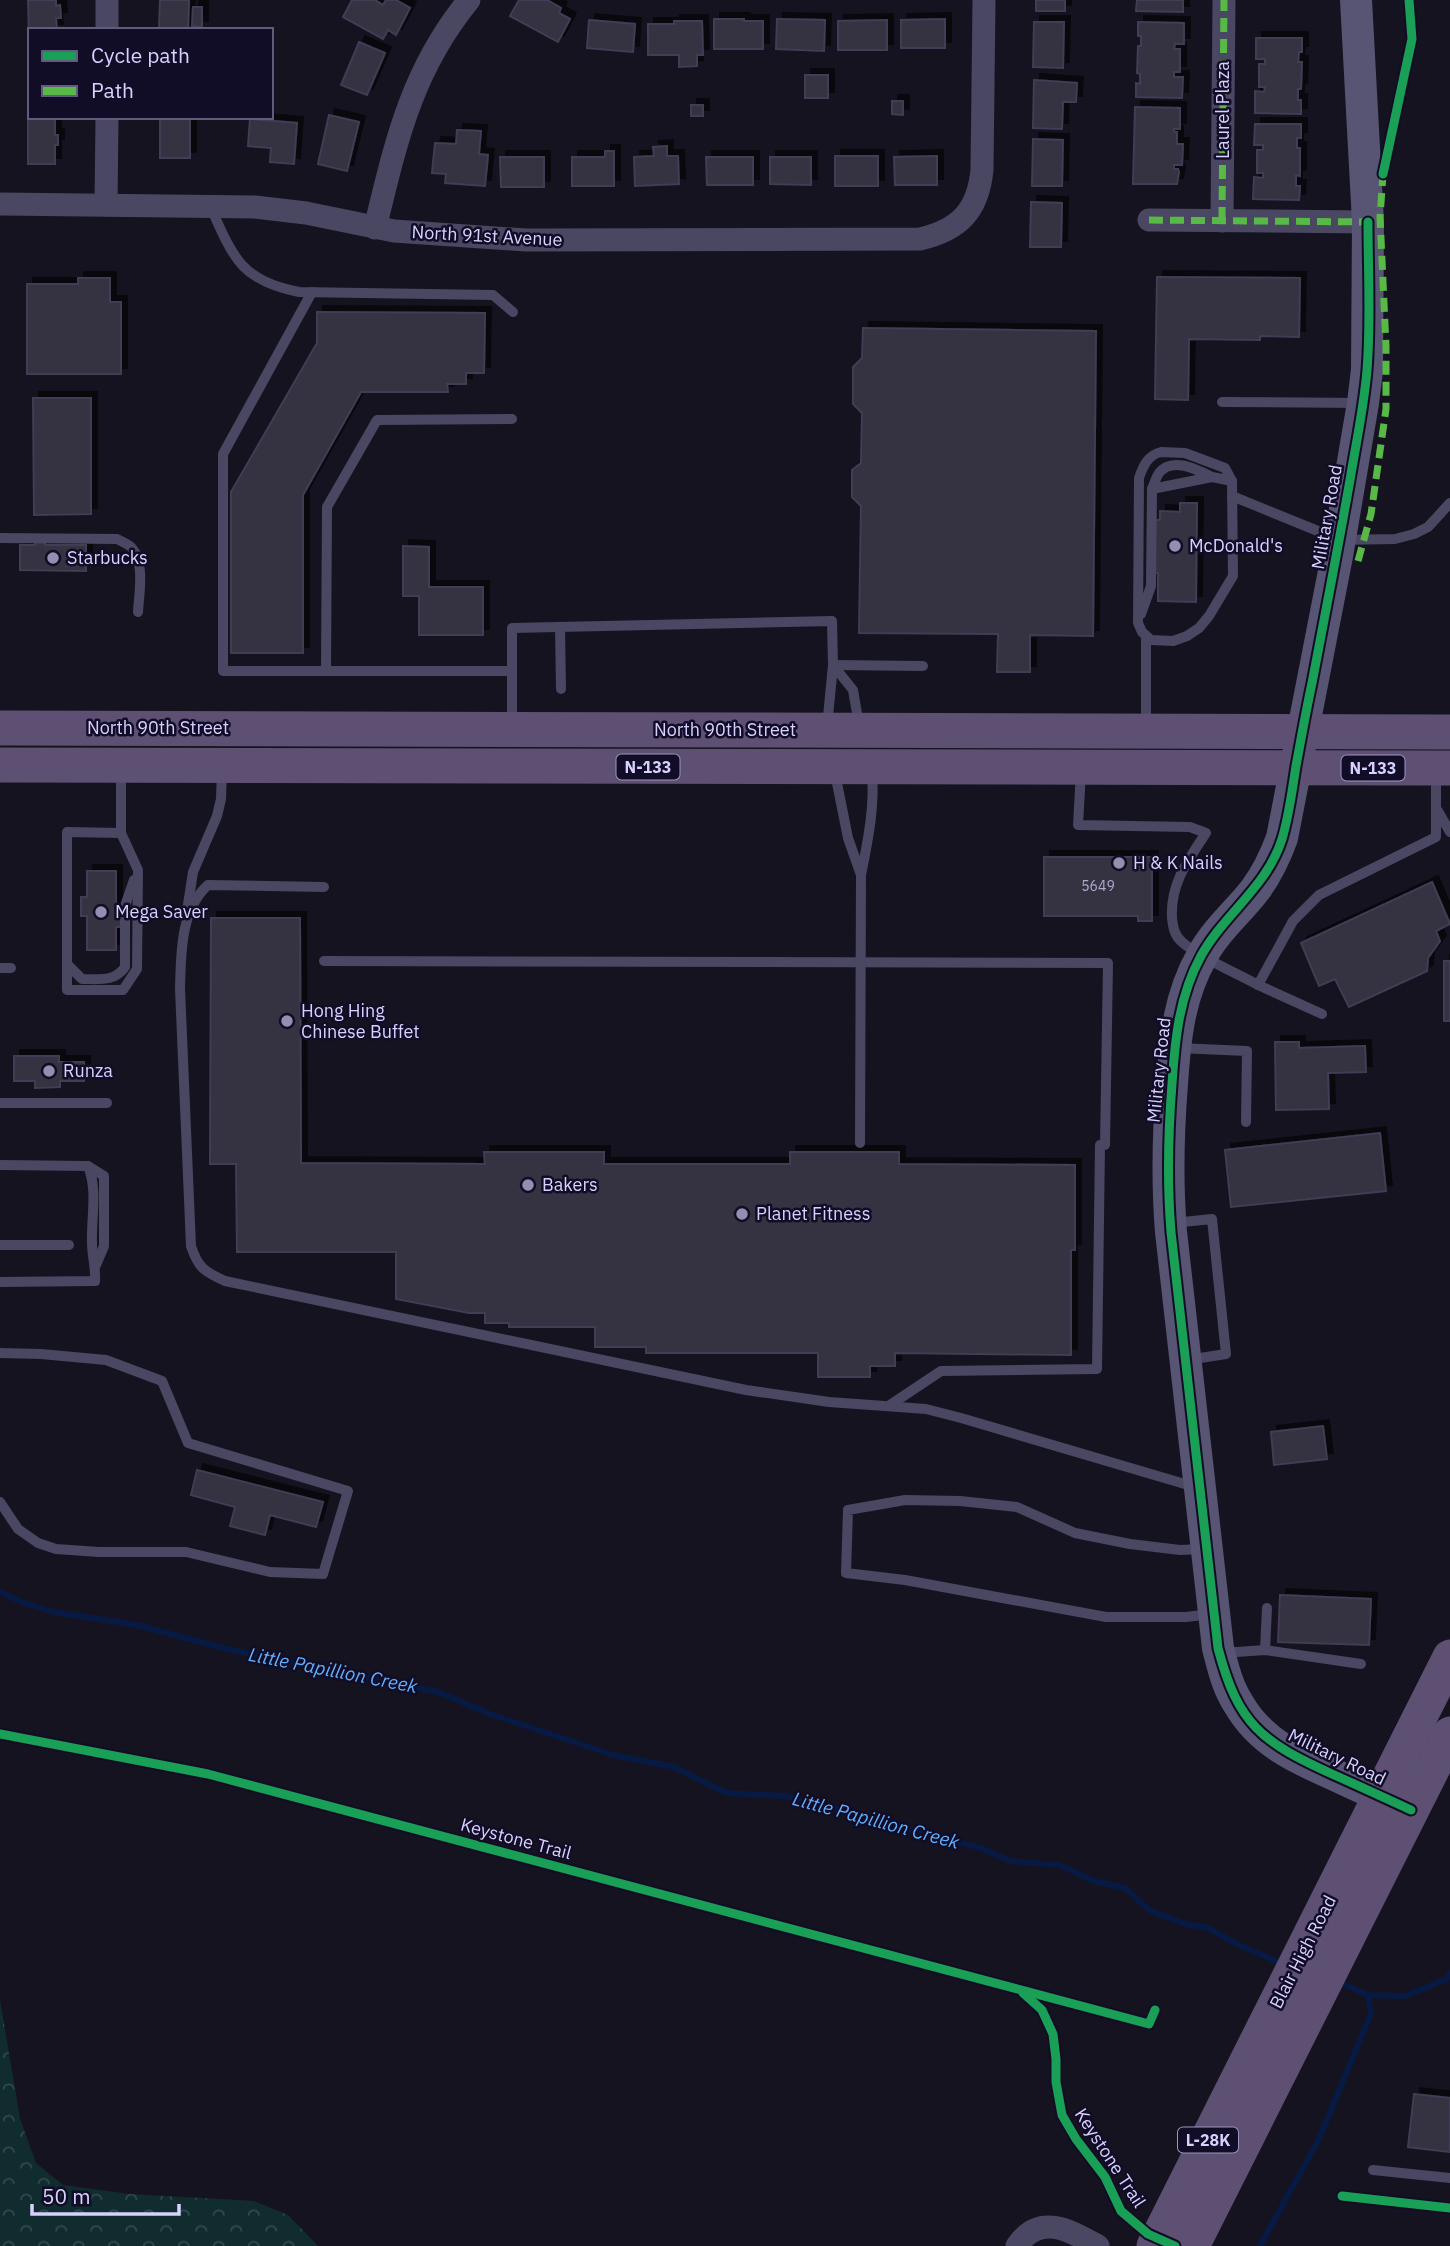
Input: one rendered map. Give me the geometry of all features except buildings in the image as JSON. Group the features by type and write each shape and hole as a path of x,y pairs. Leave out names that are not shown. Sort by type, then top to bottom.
{"main road":[{"name":"Military Road","path":"1356,0 1368,222 1369,337 1363,404 1287,820 1276,855 1256,888 1202,955 1187,986 1181,1008 1169,1124 1168,1184 1170,1223 1214,1614 1225,1676 1248,1719 1271,1742 1299,1759 1396,1803"},
{"name":"North 90th Street","path":"0,728 512,728 848,749 1081,768 1443,768"},
{"path":"373,767 452,748 502,744 508,739 512,728"},
{"name":"North 90th Street","path":"0,765 373,767 848,749 1146,733 1450,732"},
{"name":"Blair High Road","path":"1192,2246 1363,1909 1396,1803 1450,1657"},
{"name":"Blair High Road","path":"1154,2246 1331,1895 1396,1803 1450,1734"}],"street":[{"path":"107,0 107,28"},
{"path":"375,228 397,136 409,103 442,38 469,0"},
{"name":"North 91st Avenue","path":"0,204 255,207 427,235 526,240 920,239 950,230 968,214 978,192 982,170 984,0"},
{"name":"Laurel Plaza","path":"1222,221 1224,0"},
{"path":"106,205 107,119"},
{"path":"1149,220 1368,222"},
{"path":"1017,2246 1033,2230 1046,2227 1065,2229 1098,2246"}],"lane":[{"path":"210,205 230,250 251,275 279,288 312,292 493,295 513,312"},
{"path":"312,292 223,454 223,671 512,671"},
{"path":"1222,402 1363,404"},
{"path":"326,671 327,507 377,420 513,419"},
{"path":"1185,453 1225,468 1232,481 1232,496 1233,576 1199,628 1187,636 1163,641 1151,640 1142,632 1138,623 1139,478 1143,467 1154,454 1185,453"},
{"path":"1138,623 1151,586 1152,489 1159,473 1168,467 1189,466 1213,477 1232,481"},
{"path":"1152,489 1213,477"},
{"path":"1232,496 1340,540 1395,539 1414,534 1429,527 1450,503"},
{"path":"0,538 117,539 126,543 138,558 138,612"},
{"path":"512,728 512,628 832,621 833,665 848,749 874,793 872,822 860,875 860,1143"},
{"path":"560,627 561,689"},
{"path":"1146,636 1146,733"},
{"path":"833,665 923,666"},
{"path":"833,665 853,690 848,749 848,838 860,875"},
{"path":"121,765 121,833 138,870 137,969 123,990 66,990 66,832 121,833"},
{"path":"222,765 218,816 193,872 188,896 180,989 191,1246 196,1261 207,1273 225,1281 746,1390 829,1402 926,1409 1200,1488"},
{"path":"1081,768 1079,825 1190,827 1206,834 1182,871 1173,892 1173,930 1182,942 1258,985 1322,1014"},
{"path":"1258,985 1293,921 1318,895 1436,837 1436,809 1443,768"},
{"path":"1436,809 1450,832"},
{"path":"66,964 82,979 112,979 120,974 125,967 125,906 138,870"},
{"path":"185,930 191,906 199,893 208,886 324,887"},
{"path":"324,961 1108,963 1097,1369 941,1371 890,1405"},
{"path":"1175,1048 1247,1051 1246,1122"},
{"path":"0,1103 107,1103"},
{"path":"0,1165 88,1166 93,1178 92,1246 96,1265 95,1281 0,1282"},
{"path":"1170,1223 1212,1219 1226,1354 1185,1360"},
{"path":"0,1245 69,1245"},
{"path":"0,1353 106,1360 162,1381 188,1443 348,1490 323,1574 270,1572 186,1552 56,1549 38,1544 18,1529 0,1502"},
{"path":"1207,1549 1180,1550 1130,1545 1074,1533 1017,1507 960,1501 905,1500 848,1510 846,1573 905,1580 1107,1617 1186,1617 1214,1614"},
{"path":"1265,1650 1267,1608"},
{"path":"1219,1653 1265,1650 1362,1664"},
{"path":"1373,2170 1450,2178"}],"green space":[{"path":"0,2000 20,2119 36,2163 63,2185 129,2194 254,2201 288,2215 318,2246 0,2246"}],"waterway":[{"name":"Little Papillion Creek","path":"0,1592 54,1612 137,1625 227,1649 438,1692 490,1714 613,1755 674,1767 726,1793 786,1796 981,1848 1010,1861 1059,1865 1094,1881 1125,1888 1149,1910 1185,1924 1208,1928 1285,1965"},
{"name":"Little Papillion Creek","path":"1339,1982 1368,1995 1405,1996 1447,1979 1450,1973"},
{"path":"1260,2246 1319,2139 1371,2013 1368,1995"}],"marked path":[{"path":"1222,221 1224,0"},
{"path":"1358,561 1371,514 1386,409 1380,217 1383,174"},
{"path":"1149,220 1368,222"}],"cycle path":[{"path":"1383,174 1412,39 1409,0"},
{"path":"1368,222 1369,333 1364,398 1288,812 1275,856 1256,886 1210,941 1194,971 1183,1002 1173,1068 1169,1195 1218,1648 1234,1696 1256,1728 1287,1752 1411,1810"},
{"name":"Keystone Trail","path":"0,1734 208,1774 1149,2024 1155,2010"},
{"name":"Keystone Trail","path":"1023,1993 1042,2010 1053,2034 1056,2082 1062,2115 1076,2139 1105,2177 1121,2211 1148,2234 1175,2246"},
{"path":"1342,2196 1450,2208"}],"place":[{"name":"McDonald's","path":"1175,546"},
{"name":"Starbucks","path":"53,558"},
{"name":"H & K Nails","path":"1119,863"},
{"name":"Mega Saver","path":"101,912"},
{"name":"Hong Hing Chinese Buffet","path":"287,1021"},
{"name":"Runza","path":"49,1071"},
{"name":"Bakers","path":"528,1185"},
{"name":"Planet Fitness","path":"742,1214"}]}
